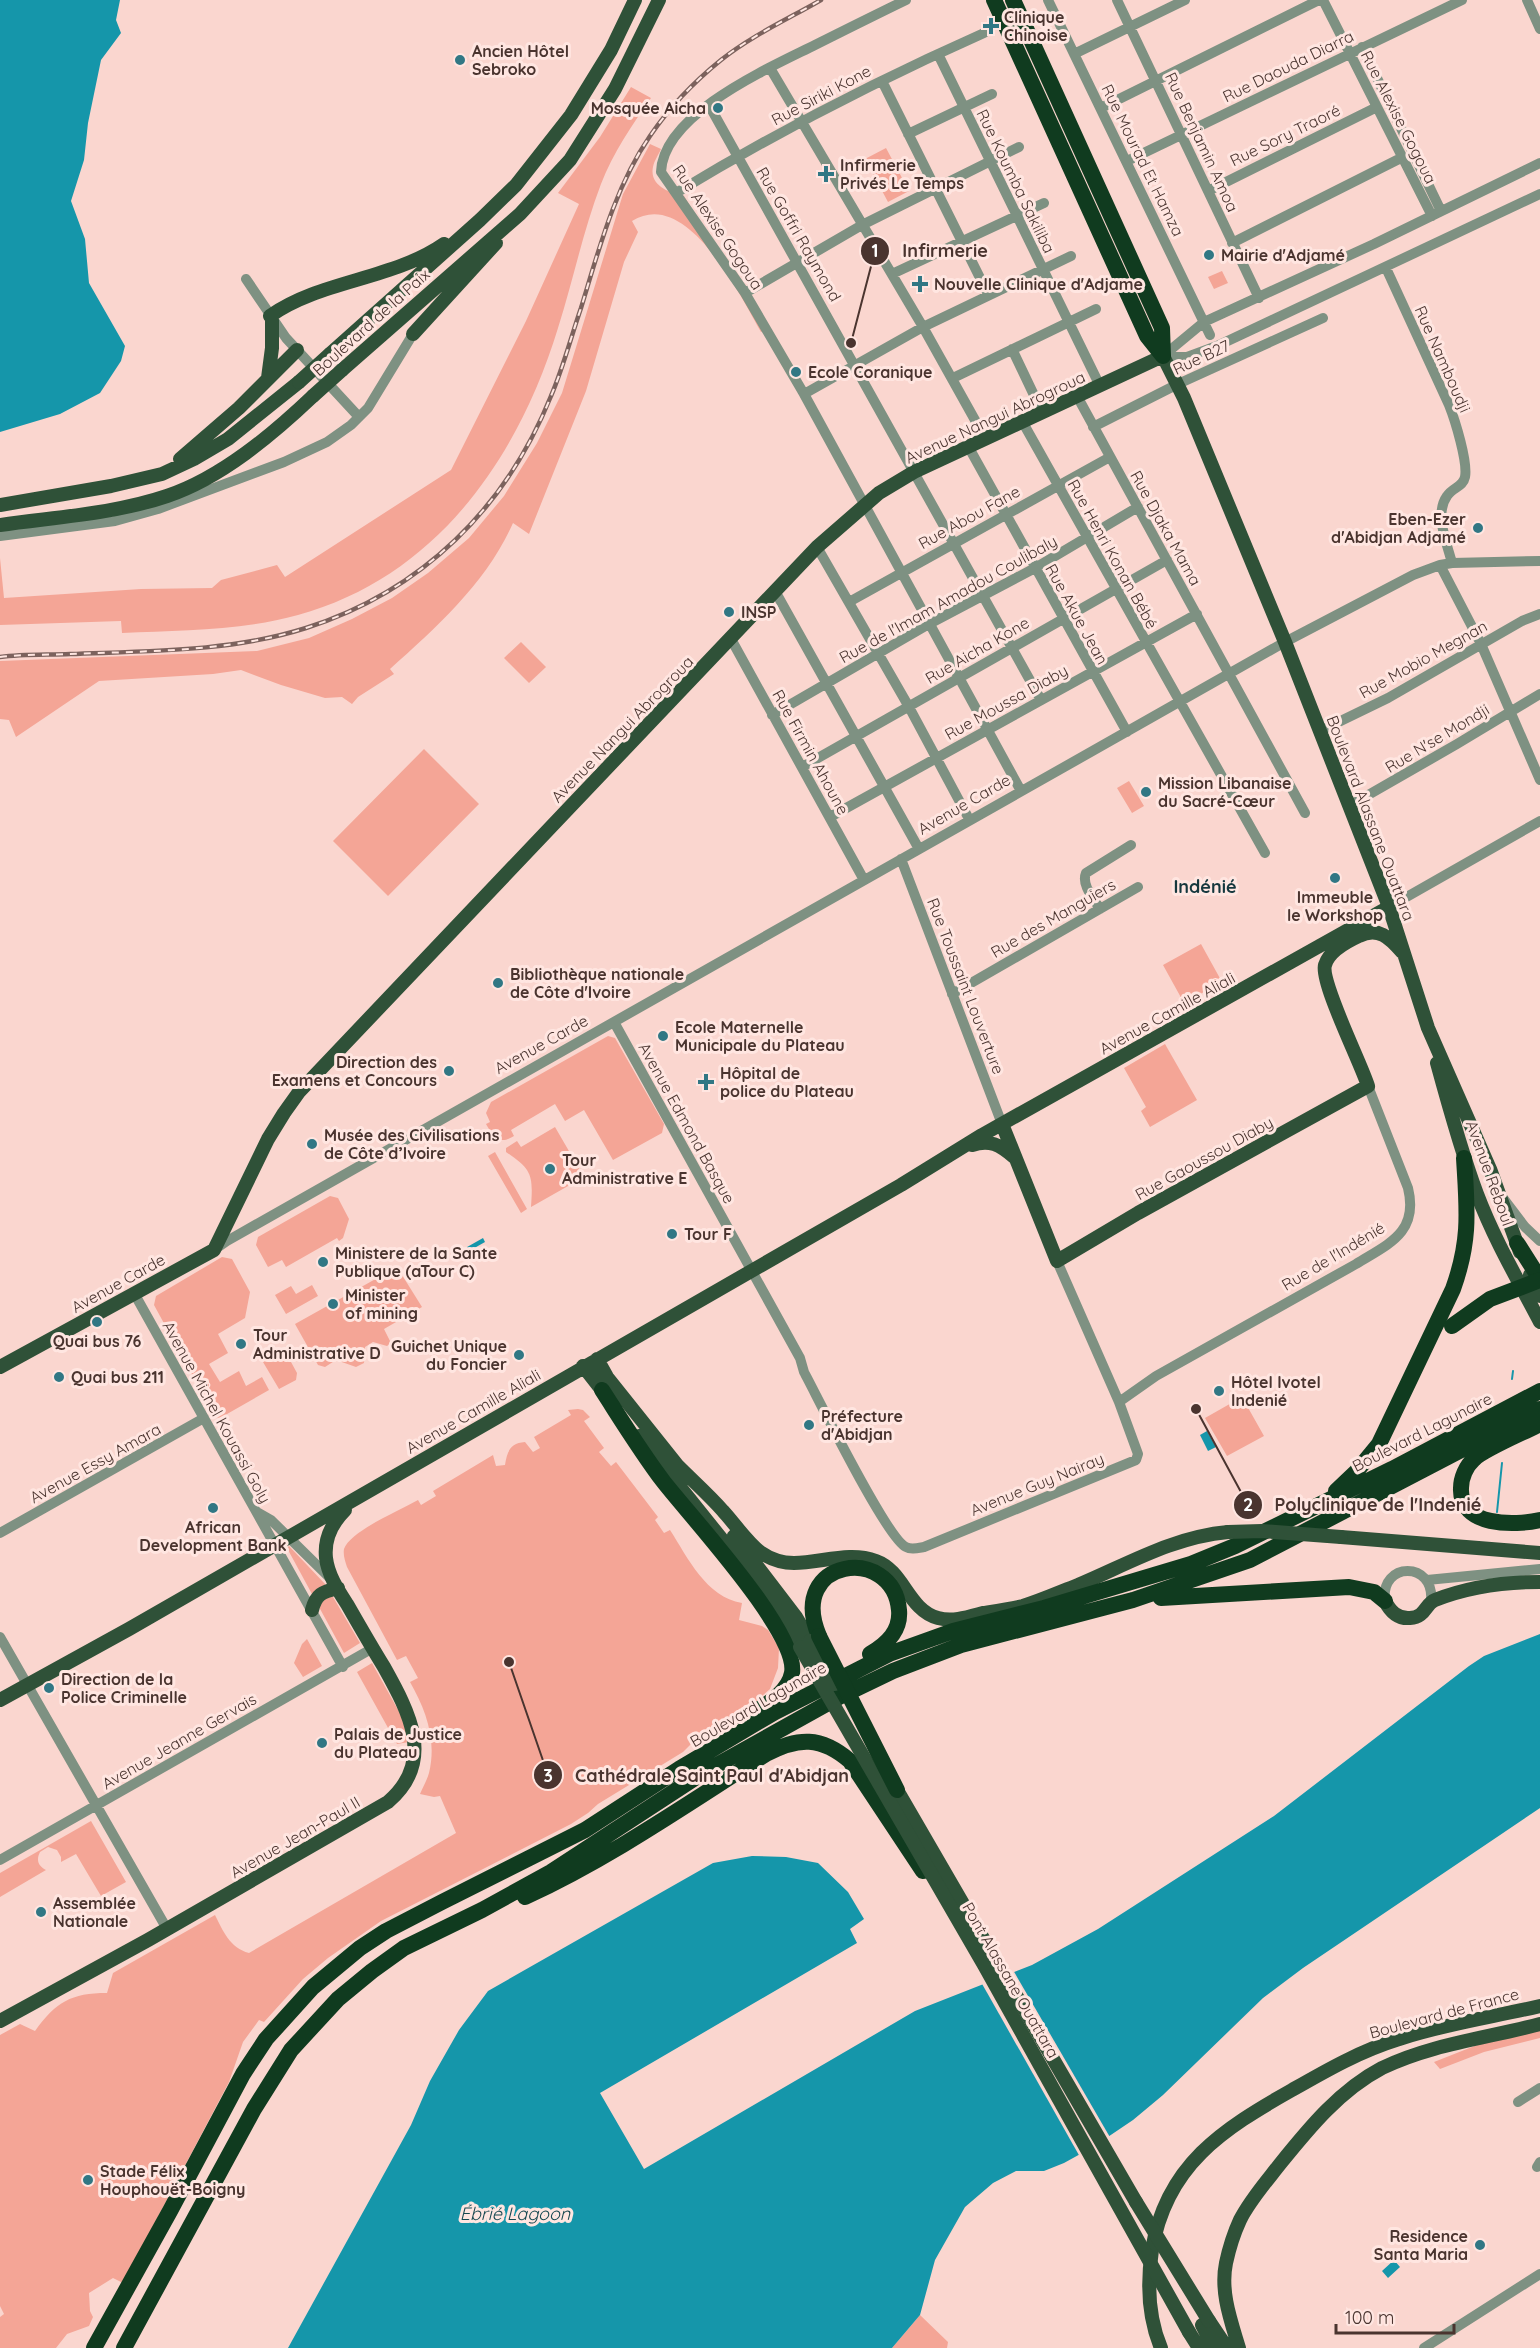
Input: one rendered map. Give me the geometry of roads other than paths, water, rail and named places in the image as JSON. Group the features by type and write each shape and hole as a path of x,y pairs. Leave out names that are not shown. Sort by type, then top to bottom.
{"highway":[{"path":"994,0 1147,336 1164,356"},
{"path":"1013,0 1162,328 1164,356"},
{"path":"1324,1502 1356,1472 1379,1444 1453,1289 1467,1241 1464,1158"},
{"path":"1408,1380 1436,1342 1452,1326 1490,1299 1540,1280 1517,1243"},
{"path":"602,1390 663,1480 746,1583 767,1614 791,1658 790,1681 778,1695 714,1740 679,1769"},
{"name":"Boulevard Lagunaire","path":"94,2348 243,2074 266,2039 313,1987 336,1966 386,1932 585,1830 679,1769 820,1688 889,1654 953,1631 1044,1608 1191,1564 1234,1546 1444,1443 1540,1391"},
{"name":"Boulevard Lagunaire","path":"124,2348 254,2109 291,2050 338,1999 404,1948 482,1910 551,1872 701,1774 839,1697 882,1676 961,1645 1133,1600 1250,1560 1540,1409"},
{"path":"1540,1424 1474,1459 1464,1473 1461,1489 1464,1503 1478,1517 1505,1524 1540,1520"},
{"path":"820,1688 847,1668 878,1650 893,1636 899,1615 895,1593 878,1574 853,1568 838,1571 820,1584 812,1598 810,1642 897,1790"},
{"path":"1133,1600 1349,1587 1374,1592 1385,1601"},
{"path":"984,1622 1021,1606"},
{"path":"482,1910 519,1900 564,1880 766,1754 789,1743 813,1742 833,1749 850,1761 972,1945"}],"main road":[{"name":"Boulevard de la Paix","path":"0,505 111,486 162,474 228,439 299,382 516,185 571,115 611,50 635,0"},
{"name":"Boulevard de la Paix","path":"0,525 117,508 167,496 221,469 255,447 520,214 570,160 628,65 659,0"},
{"path":"413,334 497,243 520,214"},
{"path":"268,378 272,348 271,318 290,304 434,251 480,220"},
{"path":"162,474 210,435 297,350"},
{"name":"Boulevard Alassane Ouattara","path":"1164,356 1178,384 1285,642 1389,907 1428,1028 1462,1101 1540,1296"},
{"name":"Avenue Nangui Abrogroua","path":"214,1250 268,1139 299,1092 817,547 879,493 914,472 1164,356"},
{"name":"Avenue Camille Aliali","path":"0,1700 275,1545 1002,1124 1389,907"},
{"path":"1293,962 1326,963 1358,936 1370,932 1380,933 1391,940 1406,957"},
{"name":"Rue de l'Indénié","path":"1326,963 1328,989 1361,1064 1368,1086"},
{"name":"Avenue Reboul","path":"1428,1028 1464,1158 1492,1229 1540,1322"},
{"name":"Rue Gaoussou Diaby","path":"1057,1262 1138,1213 1368,1086"},
{"name":"Avenue Guy Nairay","path":"1002,1124 1057,1262"},
{"name":"Avenue Camille Aliali","path":"961,1149 990,1142 1000,1145 1015,1158"},
{"name":"Avenue Carde","path":"0,1367 214,1250"},
{"path":"597,1359 607,1377 773,1586 810,1642"},
{"path":"583,1366 751,1575 810,1642"},
{"path":"678,1466 760,1551 771,1558 783,1563 848,1557 877,1561 890,1569 899,1579 915,1604 936,1617 960,1619 1021,1606 1081,1584 1167,1545 1189,1538 1228,1532 1262,1531 1540,1553"},
{"name":"Avenue Jean-Paul II","path":"0,2021 167,1929 388,1802 399,1793 411,1772 414,1758 412,1726 408,1713 336,1585 326,1560 327,1538 338,1517 360,1495"},
{"path":"1385,1601 1394,1613 1408,1618 1422,1614 1431,1601 1496,1584 1540,1582"},
{"path":"312,1610 319,1594 336,1585"},
{"name":"Pont Alassane Ouattara","path":"810,1642 972,1945 1199,2348"},
{"name":"Pont Alassane Ouattara","path":"897,1790 1205,2323"},
{"name":"Boulevard de France","path":"1161,2348 1153,2324 1150,2301 1149,2281 1155,2235 1169,2196 1179,2178 1204,2148 1248,2115 1352,2056 1399,2039 1540,2006"},
{"name":"Boulevard de France","path":"1239,2348 1225,2295 1226,2264 1231,2244 1241,2219 1253,2199 1323,2114 1360,2082 1401,2059 1445,2046 1540,2024"},
{"path":"1205,2323 1214,2348"},
{"path":"1205,2323 1227,2348"}],"street":[{"name":"Rue Alexise Gogoua","path":"906,0 736,85 681,130 661,160 661,172 745,293 804,394 1021,791"},
{"name":"Rue Mourad Et Hamza","path":"1048,0 1210,335"},
{"name":"Rue Benjamin Amoa","path":"1117,0 1259,298"},
{"path":"1074,54 1185,0"},
{"name":"Rue Alexise Gogoua","path":"1321,0 1403,158 1437,213"},
{"path":"1101,108 1321,0"},
{"name":"Rue Daouda Diarra","path":"1127,161 1462,0"},
{"path":"1527,0 1540,28"},
{"name":"Rue Siriki Kone","path":"676,193 802,122 984,33"},
{"path":"1362,47 1437,213"},
{"name":"Rue Koumba Sakiliba","path":"938,54 1100,386"},
{"path":"770,68 923,327 985,438"},
{"path":"882,81 988,294"},
{"path":"908,134 992,94"},
{"name":"Rue Goffri Raymond","path":"709,105 1041,700"},
{"name":"Rue Sory Traoré","path":"1208,190 1377,107"},
{"path":"745,293 862,225 1018,147"},
{"path":"1232,243 1403,158"},
{"name":"Avenue Nangui Abrogroua","path":"1164,356 1204,322 1259,298 1540,163"},
{"name":"Avenue Nangui Abrogroua","path":"1164,356 1187,357 1217,346 1540,194"},
{"path":"892,274 1044,203"},
{"path":"804,394 855,363 923,327 1071,256"},
{"name":"Rue Namboudji","path":"1386,267 1456,425 1466,473 1463,484 1447,495 1441,517 1452,563"},
{"path":"246,279 271,318 297,350 359,417"},
{"path":"952,378 1096,309"},
{"name":"Rue B27","path":"1093,426 1178,384 1323,318"},
{"path":"0,536 116,521 158,509 284,462 327,442 359,417 378,394 413,334"},
{"path":"1012,349 1042,412"},
{"name":"Rue Djaka Mama","path":"1077,396 1108,459 1138,507 1305,813"},
{"name":"Rue Henri Konan Bébé","path":"1022,421 1265,853"},
{"name":"Rue Akue Jean","path":"968,446 1127,732"},
{"name":"Rue Abou Fane","path":"849,602 1057,485 1108,459"},
{"name":"Rue de l'Imam Amadou Coulibaly","path":"772,715 930,624 1035,568 1138,507"},
{"path":"817,547 909,706 969,819"},
{"name":"Rue Aicha Kone","path":"802,767 1167,560"},
{"name":"Avenue Carde","path":"214,1250 969,819 1285,642 1413,574 1452,563 1540,561"},
{"path":"1440,565 1481,645 1540,780"},
{"path":"775,591 858,735 919,849"},
{"name":"Rue Moussa Diaby","path":"830,817 1197,614"},
{"name":"Rue Mobio Megnan","path":"1320,731 1388,698 1522,621 1540,614"},
{"name":"Rue Firmin Ahoune","path":"731,639 864,880"},
{"name":"Rue N'se Mondji","path":"1349,806 1540,694"},
{"path":"1389,907 1540,821"},
{"path":"1100,909 1086,885 1084,878 1086,873 1131,845"},
{"name":"Rue Toussaint Louverture","path":"901,859 1002,1124"},
{"name":"Rue des Manguiers","path":"952,994 1138,886"},
{"name":"Avenue Edmond Basque","path":"614,1022 751,1271"},
{"name":"Rue de l'Indénié","path":"1119,1402 1156,1376 1356,1264 1383,1247 1407,1227 1412,1202 1368,1086"},
{"path":"1498,1191 1525,1227 1540,1241"},
{"name":"Avenue Guy Nairay","path":"751,1271 800,1358 804,1372 881,1516 899,1542 906,1547 924,1547 1136,1460 1138,1454 1119,1402 1057,1262"},
{"name":"Avenue Michel Kouassi Goly","path":"134,1293 343,1666"},
{"name":"Avenue Essy Amara","path":"0,1533 204,1418"},
{"name":"Avenue Jean-Paul II","path":"256,1512 271,1520 336,1585"},
{"path":"1427,1580 1540,1569"},
{"path":"1385,1601 1386,1586 1389,1580 1401,1572 1415,1572 1427,1580 1432,1593 1431,1601"},
{"path":"0,1637 167,1929"},
{"name":"Avenue Jeanne Gervais","path":"0,1860 373,1648"},
{"path":"1518,2102 1540,2088"},
{"path":"1424,2348 1540,2274"}],"water":[{"path":"0,0 120,0 116,20 121,33 101,60 88,123 84,160 71,201 85,239 89,283 125,346 121,361 100,393 60,414 0,432"},
{"path":"483,1238 485,1242 455,1259 453,1255"},
{"path":"1207,1431 1216,1447 1208,1451 1200,1435"},
{"name":"Ébrié Lagoon","path":"1540,1634 1540,1808 1303,1968 1263,1998 1163,2095 1133,2120 1064,2163 1044,2171 1016,2171 993,2183 965,2207 935,2260 920,2315 892,2348 288,2348 411,2125 430,2081 459,2030 488,1991 713,1863 752,1856 786,1857 818,1863 848,1892 864,1919 850,1929 857,1943 600,2093 644,2169 915,2011 1032,1965 1098,1929 1274,1816 1469,1666 1484,1656"},
{"path":"1394,2260 1400,2267 1388,2278 1382,2271"}],"waterway":[{"path":"1512,1379 1513,1371"},
{"path":"1497,1512 1502,1463"}],"railway":[{"path":"0,657 189,649 278,636 348,612 387,592 423,568 455,540 484,509 510,474 532,437 559,375 618,197 650,136 683,95 721,60 757,35 821,0"}],"place":[{"name":"Clinique Chinoise","path":"991,26"},
{"name":"Ancien Hôtel Sebroko","path":"460,60"},
{"name":"Mosquée Aicha","path":"718,108"},
{"name":"Infirmerie Privés Le Temps","path":"826,174"},
{"name":"Mairie d'Adjamé","path":"1209,255"},
{"name":"Nouvelle Clinique d'Adjame","path":"920,284"},
{"name":"Infirmerie","path":"851,343"},
{"name":"Ecole Coranique","path":"796,372"},
{"name":"Eben-Ezer d'Abidjan Adjamé","path":"1478,528"},
{"name":"INSP","path":"729,612"},
{"name":"Mission Libanaise du Sacré-Cœur","path":"1146,792"},
{"name":"Immeuble le Workshop","path":"1335,878"},
{"name":"Bibliothèque nationale de Côte d'Ivoire","path":"498,983"},
{"name":"Ecole Maternelle Municipale du Plateau","path":"663,1036"},
{"name":"Direction des Examens et Concours","path":"449,1071"},
{"name":"Hôpital de police du Plateau","path":"706,1082"},
{"name":"Musée des Civilisations de Côte d’Ivoire","path":"312,1144"},
{"name":"Tour Administrative E","path":"550,1169"},
{"name":"Tour F","path":"672,1234"},
{"name":"Ministere de la Sante Publique (aTour C)","path":"323,1262"},
{"name":"Minister of mining","path":"333,1304"},
{"name":"Quai bus 76","path":"97,1322"},
{"name":"Tour Administrative D","path":"241,1344"},
{"name":"Guichet Unique du Foncier","path":"519,1355"},
{"name":"Quai bus 211","path":"59,1377"},
{"name":"Hôtel Ivotel Indenié","path":"1219,1391"},
{"name":"Polyclinique de l'Indenié","path":"1196,1409"},
{"name":"Préfecture d'Abidjan","path":"809,1425"},
{"name":"African Development Bank","path":"213,1508"},
{"name":"Cathédrale Saint Paul d'Abidjan","path":"509,1662"},
{"name":"Direction de la Police Criminelle","path":"49,1688"},
{"name":"Palais de Justice du Plateau","path":"322,1743"},
{"name":"Assemblée Nationale","path":"41,1912"},
{"name":"Stade Félix Houphouët-Boigny","path":"88,2180"},
{"name":"Residence Santa Maria","path":"1480,2245"}],"district":[{"name":"Indénié","path":"1205,887"}]}
